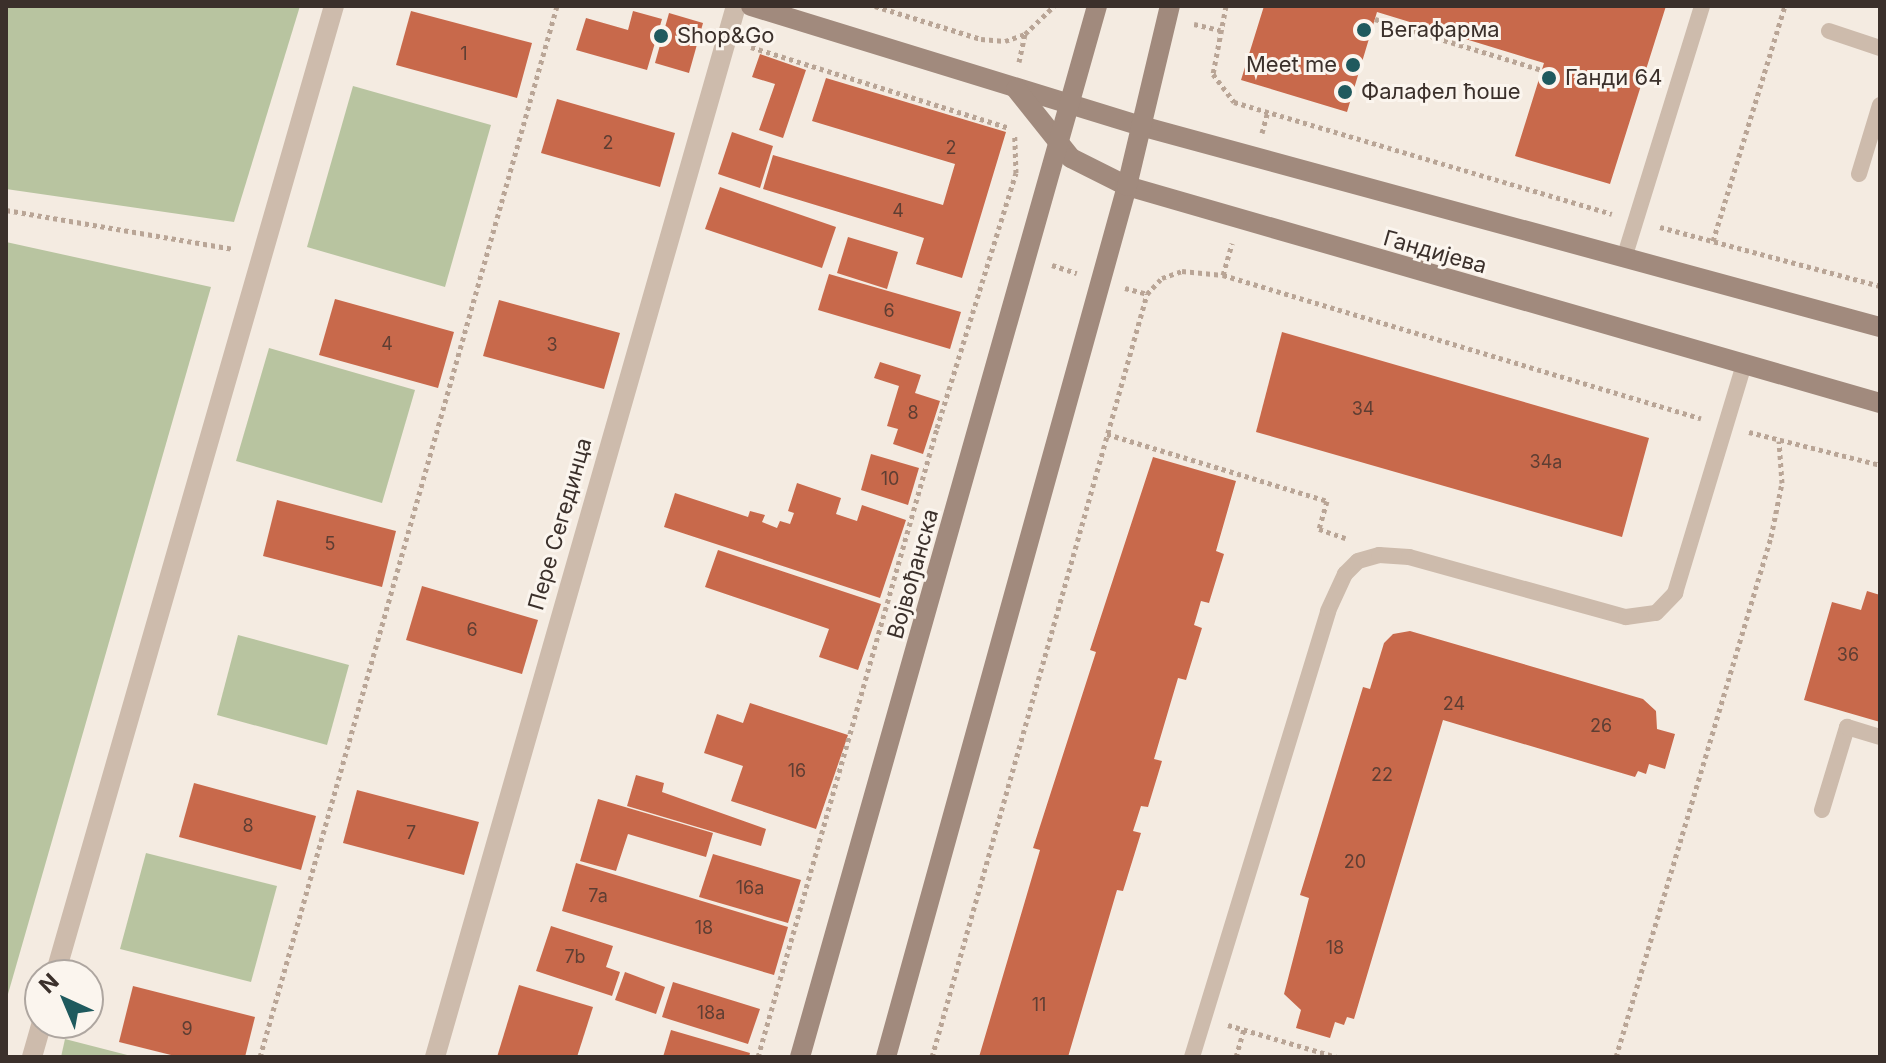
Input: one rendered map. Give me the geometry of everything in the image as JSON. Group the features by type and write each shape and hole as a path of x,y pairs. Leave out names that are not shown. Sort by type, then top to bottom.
{"main road":[{"name":"Гандијева","path":"751,6 1141,126 1625,255 1880,327"},
{"name":"Војвођанска","path":"800,1057 1061,148 1097,6"},
{"path":"886,1057 1127,186 1170,6"},
{"name":"Гандијева","path":"1014,86 1061,148 1127,186 1880,403"}],"street":[{"path":"60,959 259,253 334,6"},
{"name":"Пере Сегединца","path":"435,1057 736,6"}],"lane":[{"path":"1625,255 1702,6"},
{"path":"1829,31 1880,48"},
{"path":"1859,174 1880,105"},
{"path":"1192,1057 1328,611 1345,574 1358,561 1379,555 1409,557 1643,618 1675,593 1744,365"},
{"path":"1822,810 1847,727 1880,737"}],"path":[{"path":"260,1057 557,6"},
{"path":"875,6 981,39 1005,41 1025,34 1054,6"},
{"path":"1226,6 1213,74 1234,102 1636,221 1880,286"},
{"path":"1713,241 1785,6"},
{"path":"1375,19 1542,70"},
{"path":"726,39 1006,126 1017,140 1018,159 758,1057"},
{"path":"6,210 259,253"},
{"path":"994,246 1147,294"},
{"path":"932,1057 1147,294 1162,278 1182,271 1223,275 1726,426 1880,465"},
{"path":"1107,434 1327,501 1319,529 1346,538 1358,561"},
{"path":"1616,1057 1771,537 1782,483 1779,441"},
{"path":"1204,1018 1337,1057"},
{"path":"1236,1057 1244,1029"}],"green space":[{"path":"6,6 300,6 234,222 6,189"},
{"path":"353,86 491,125 445,287 307,247"},
{"path":"6,242 211,287 6,1001"},
{"path":"269,348 415,390 382,503 236,461"},
{"path":"238,635 349,665 327,745 217,715"},
{"path":"146,853 277,886 251,982 120,949"},
{"path":"65,1039 135,1057 61,1057"}],"building":[{"path":"1264,6 1666,6 1610,184 1515,156 1544,63 1377,12 1347,112 1241,80"},
{"path":"411,11 532,43 517,98 396,65"},
{"path":"633,11 662,19 647,70 576,50 586,18 628,30"},
{"path":"669,13 703,23 689,73 655,63"},
{"path":"760,54 806,70 783,138 759,130 775,84 752,77"},
{"path":"826,78 1006,132 962,278 916,264 924,238 763,189 773,155 943,205 955,164 812,121"},
{"path":"557,99 675,133 660,187 541,153"},
{"path":"732,132 773,146 760,188 718,174"},
{"path":"720,187 836,227 822,268 705,229"},
{"path":"848,237 898,252 887,289 837,273"},
{"path":"829,274 961,312 950,349 818,310"},
{"path":"335,299 454,332 438,388 319,355"},
{"path":"499,300 620,333 604,389 483,356"},
{"path":"1282,332 1649,438 1622,537 1256,432"},
{"path":"880,362 921,375 915,393 940,401 923,454 893,444 898,429 887,426 899,386 874,378"},
{"path":"871,454 919,468 908,505 861,490"},
{"path":"1153,457 1236,481 1216,551 1224,554 1209,603 1201,601 1194,625 1202,628 1186,680 1178,678 1154,759 1162,761 1148,807 1141,806 1133,831 1141,833 1123,891 1117,890 1068,1057 979,1057 1040,850 1033,848 1096,652 1090,650"},
{"path":"797,483 841,498 836,514 857,521 862,505 906,520 880,598 664,527 675,493 748,517 750,511 765,515 762,522 777,528 780,521 790,524 794,513 788,511"},
{"path":"277,500 396,531 382,587 263,556"},
{"path":"718,550 881,604 858,670 819,657 829,629 705,587"},
{"path":"422,586 538,620 522,674 406,640"},
{"path":"1867,591 1880,595 1880,722 1804,700 1832,602 1861,610"},
{"path":"1410,631 1643,699 1656,711 1657,729 1675,734 1665,769 1649,764 1646,774 1638,771 1635,777 1443,720 1354,1019 1347,1017 1344,1025 1335,1022 1330,1038 1296,1028 1301,1010 1284,994 1309,898 1300,895 1363,687 1370,689 1384,643 1393,634"},
{"path":"750,703 848,735 816,829 731,801 743,766 704,753 717,714 743,723"},
{"path":"636,775 664,783 662,792 766,829 761,846 627,806"},
{"path":"194,783 316,816 301,870 179,837"},
{"path":"357,790 479,822 464,875 343,843"},
{"path":"598,799 713,833 706,857 628,834 616,871 580,861"},
{"path":"713,854 801,880 788,923 699,897"},
{"path":"576,863 788,927 774,975 562,911"},
{"path":"551,926 613,946 606,967 620,972 612,996 536,971"},
{"path":"625,972 665,987 656,1014 615,1000"},
{"path":"673,982 760,1009 748,1044 662,1017"},
{"path":"519,985 593,1007 577,1057 497,1057"},
{"path":"133,986 255,1017 245,1057 179,1057 119,1042"},
{"path":"671,1030 750,1053 749,1057 663,1057"}],"place":[{"name":"Вегафарма","path":"1364,30"},
{"name":"Shop&Go","path":"661,36"},
{"name":"Meet me","path":"1353,65"},
{"name":"Ганди 64","path":"1549,78"},
{"name":"Фалафел ћоше","path":"1345,92"}]}
